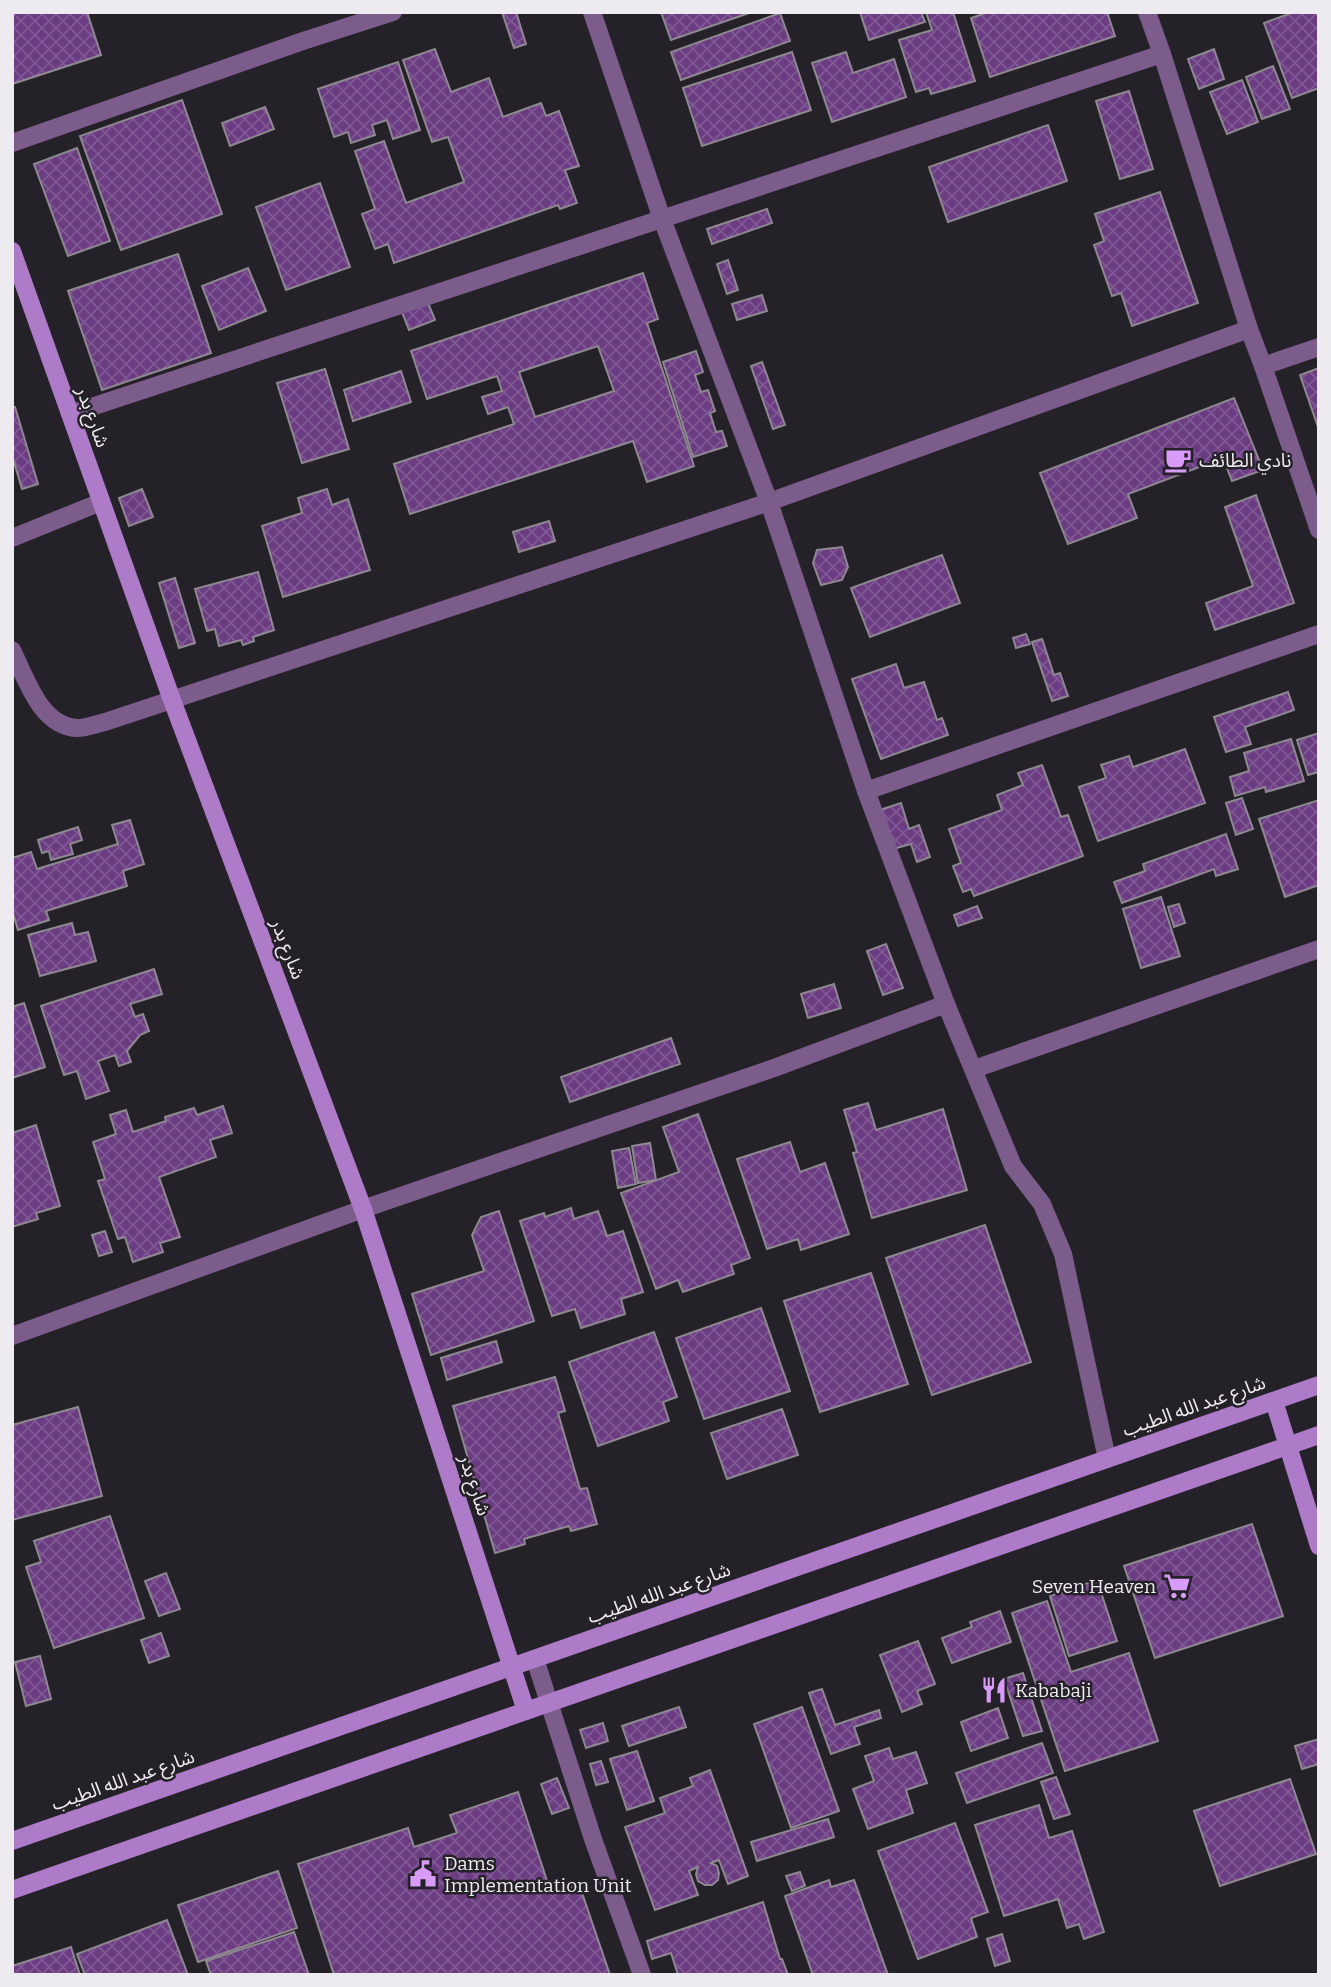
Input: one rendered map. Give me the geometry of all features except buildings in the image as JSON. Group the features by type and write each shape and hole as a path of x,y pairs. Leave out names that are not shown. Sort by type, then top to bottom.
{"main road":[{"name":"شارع بدر","path":"12,251 172,700 363,1209 526,1710"},
{"name":"شارع عبد الله الطيب","path":"12,1841 1319,1385"},
{"path":"1274,1401 1319,1546"},
{"path":"12,1890 1319,1435"}],"street":[{"path":"12,143 393,12"},
{"path":"592,12 662,219 769,502 866,791 946,1004 1013,1166 1042,1204 1063,1254 1107,1459"},
{"path":"1147,12 1248,329 1264,366 1319,530"},
{"path":"70,414 1162,54"},
{"path":"12,650 42,708 55,722 77,728 105,722 769,502 1248,329"},
{"path":"1264,366 1319,347"},
{"path":"12,538 102,502"},
{"path":"866,791 1319,634"},
{"path":"974,1069 1319,949"},
{"path":"12,1336 363,1209 774,1068 946,1004"},
{"path":"535,1659 593,1839 642,1975"}],"place":[{"name":"نادي الطائف","path":"1178,460"},
{"name":"Seven Heaven","path":"1177,1586"},
{"name":"Kababaji","path":"994,1690"},
{"name":"Dams Implementation Unit","path":"423,1874"}]}
